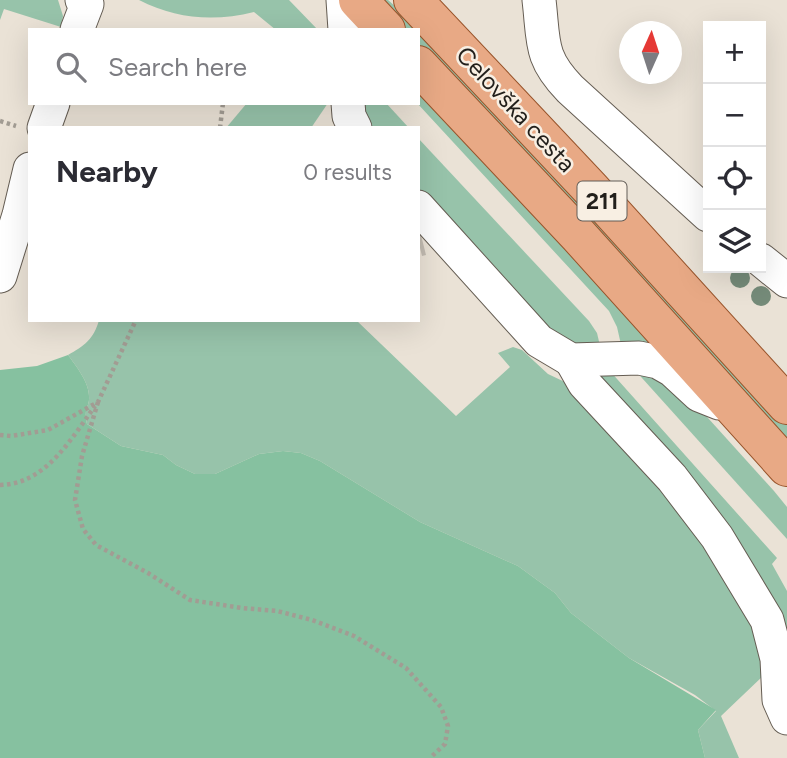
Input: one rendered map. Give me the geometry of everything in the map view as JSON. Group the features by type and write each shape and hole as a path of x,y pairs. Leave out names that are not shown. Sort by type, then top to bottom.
{"main road":[{"path":"358,0 384,28"},
{"name":"Celovška cesta","path":"413,0 590,188 787,405"},
{"name":"Celovška cesta","path":"420,67 578,235 787,467"}],"street":[{"path":"79,28 87,4 82,0"},
{"path":"343,0 345,28"},
{"path":"539,0 544,50 552,71 703,210"},
{"path":"45,126 52,105"},
{"path":"0,276 28,177"},
{"path":"428,227 540,341 571,360 584,383 672,478 724,549 766,620 778,659 779,700 787,718"},
{"path":"766,264 787,281"},
{"path":"571,360 639,358 658,362 672,370 699,395 736,410"}],"path":[{"path":"220,126 223,105"},
{"path":"135,322 98,402 82,456 75,500 83,529 96,545 190,600 277,611 312,620 354,636 406,668 441,707 448,726 445,744 430,758"},
{"path":"0,435 48,430 98,402"},
{"path":"0,485 10,485 32,478 62,452 98,402"}],"green space":[{"path":"0,0 58,0 63,16 61,27 4,9 0,20"},
{"path":"139,0 289,0 316,28 274,28 254,12 210,18 181,15"},
{"path":"376,0 388,0 420,28 403,28"},
{"path":"420,28 608,227 787,425 787,444 420,46"},
{"path":"420,85 663,348 622,349 617,327 609,311 419,105"},
{"path":"245,105 327,105 312,126 228,126"},
{"path":"356,105 388,105 407,126 361,126"},
{"path":"420,140 589,321 597,333 601,350 552,338 420,198"},
{"path":"98,322 358,322 456,416 510,367 498,353 513,347 522,350 548,374 569,384 648,466 759,626 764,675 721,716 739,758 705,758 698,730 716,711 695,695 629,658 571,613 555,593 518,566 420,522 320,461 301,453 283,451 259,454 215,474 195,474 163,455 121,446 87,424 87,385 68,355 88,341"},
{"path":"68,355 87,385 87,424 121,446 163,455 195,474 215,474 259,454 283,451 301,453 320,461 420,522 518,566 555,593 571,613 629,658 716,710 698,730 705,758 0,758 0,370 37,366"},
{"path":"633,368 680,387 774,491 787,507 787,539"},
{"path":"609,370 777,558 772,564 787,591 787,697 785,673 598,380 600,375"}]}
